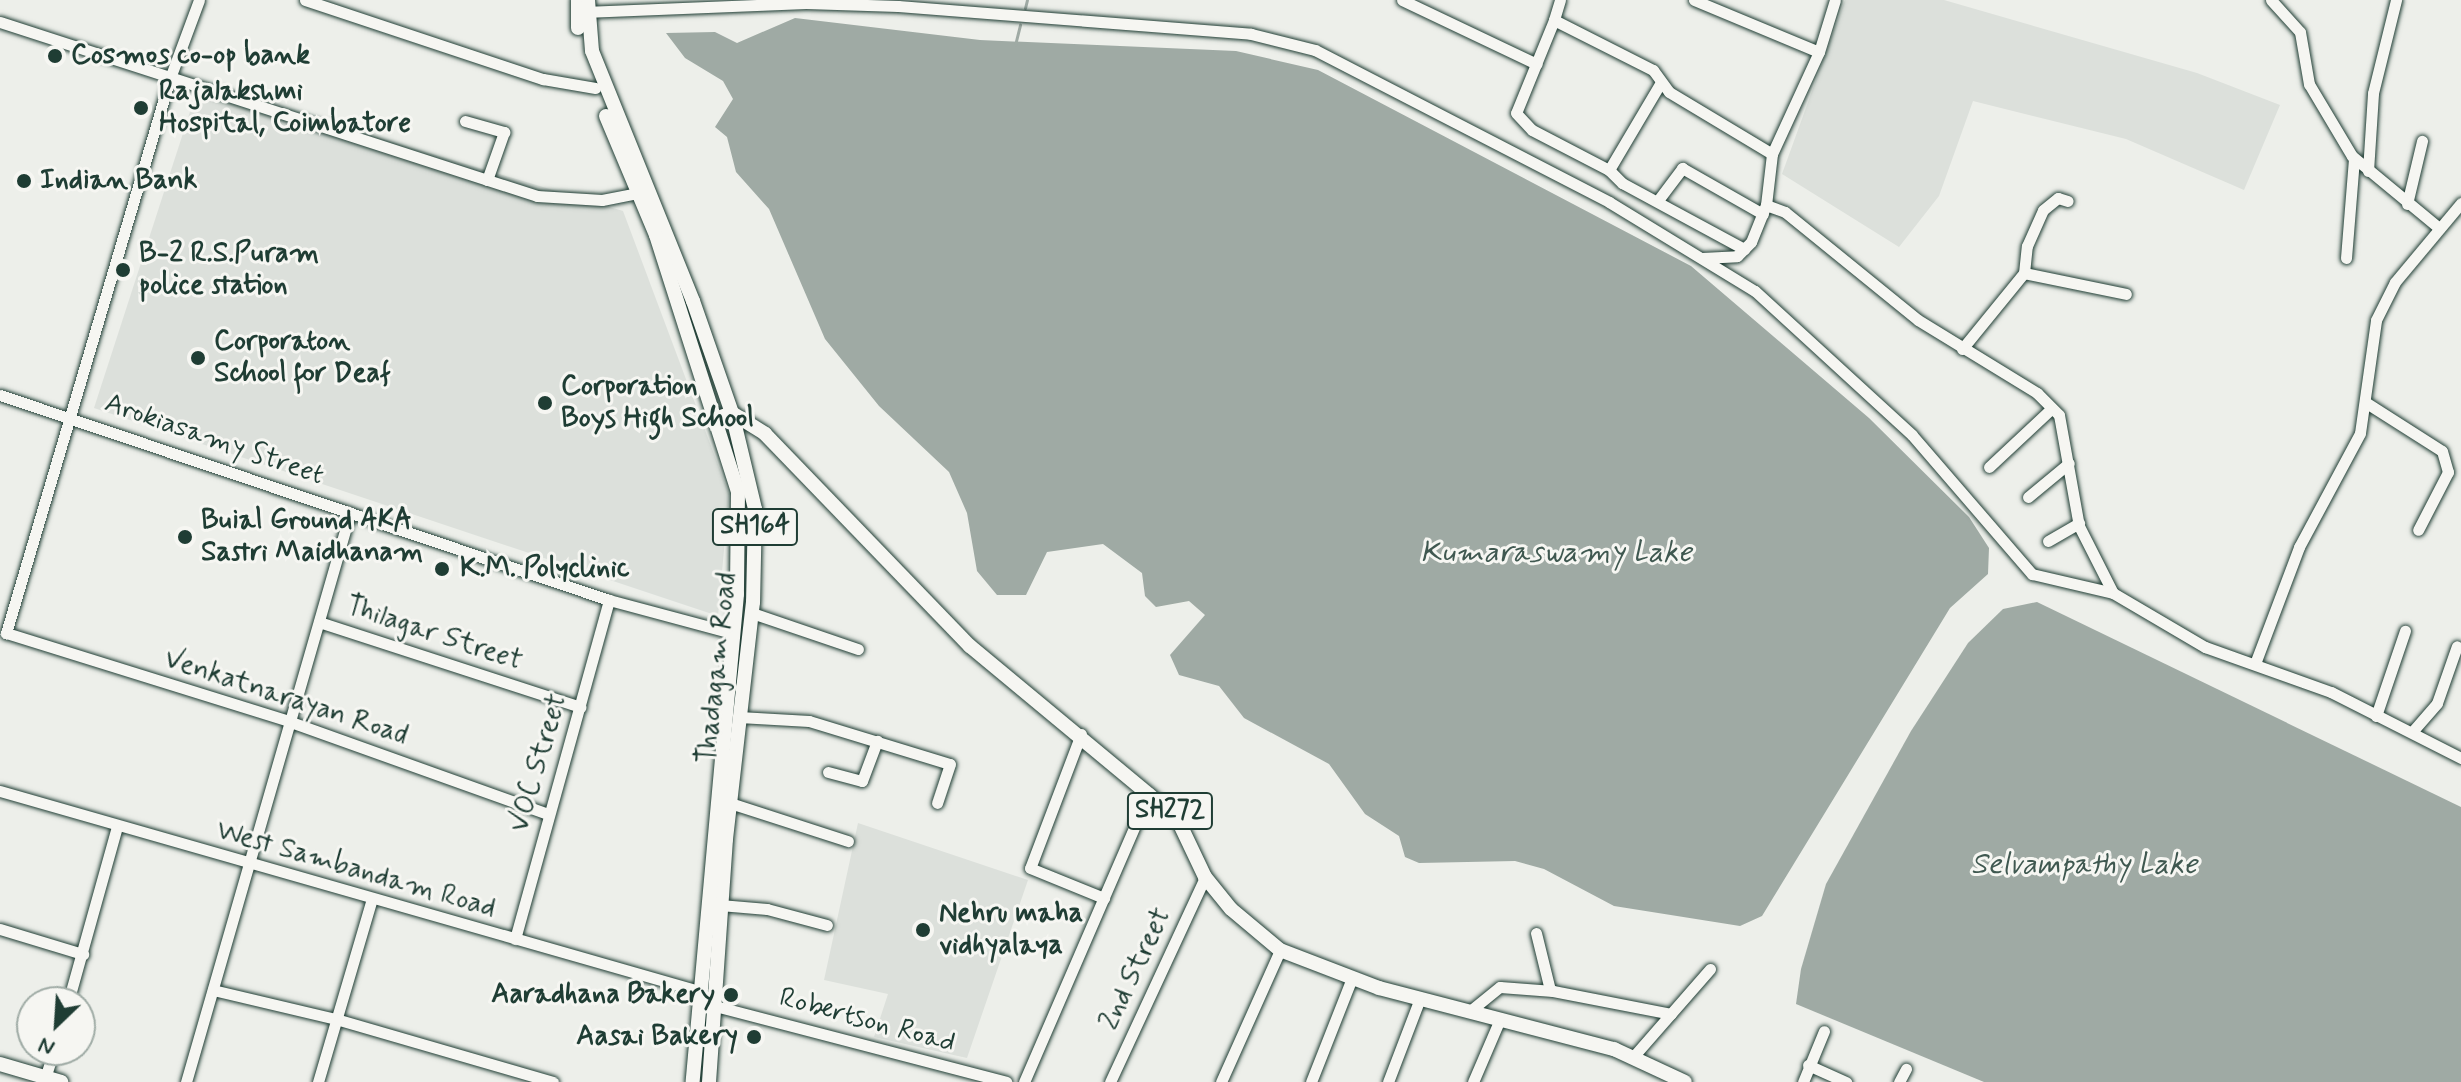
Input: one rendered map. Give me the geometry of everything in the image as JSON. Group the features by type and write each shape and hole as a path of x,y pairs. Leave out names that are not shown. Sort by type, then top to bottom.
{"main road":[{"name":"Thadagam Road","path":"583,6 580,45 725,416 740,514 693,1082"},
{"name":"Thadagam Road","path":"583,6 592,51 661,218 755,509 752,613 720,905 709,1082"},
{"name":"SH272","path":"725,416 765,434 970,646 1081,734 1177,818 1205,877 1231,909 1280,950 1352,978 1633,1057 1685,1082"},
{"path":"0,1064 61,1082"}],"street":[{"path":"67,415 170,78 199,0"},
{"path":"305,0 543,79 595,88"},
{"path":"1402,0 1537,64"},
{"path":"1560,0 1516,117 1608,169 1622,183 1659,199 1676,214 1744,249"},
{"path":"1694,0 1819,52"},
{"path":"1702,258 1737,256 1744,249 1764,210 1772,154 1819,52 1835,0"},
{"path":"2271,0 2300,32 2309,84 2354,158 2439,228"},
{"path":"2368,171 2373,93 2396,0"},
{"path":"583,6 882,6 1251,34 1315,50 1596,195 1755,291 1903,426 2032,574 2113,593 2185,638 2256,661 2412,732 2461,758"},
{"path":"1554,20 1653,70 1669,92 1772,154"},
{"path":"0,22 487,180 569,200 638,193"},
{"path":"1608,169 1661,82"},
{"path":"465,121 504,132 487,180"},
{"path":"2407,204 2422,141"},
{"path":"2346,258 2354,158"},
{"path":"1659,199 1682,168 1764,210 1785,212 1918,320 2037,393 2059,415 2079,523 2113,593"},
{"path":"1962,349 2024,273 2027,246 2043,210 2058,198 2068,201"},
{"path":"2256,661 2299,547 2360,433 2376,320 2395,282 2461,203"},
{"path":"2024,273 2126,294"},
{"name":"Arokiasamy Street","path":"0,395 67,415 609,600 732,633"},
{"path":"2365,402 2442,451 2448,472 2418,530"},
{"path":"1989,467 2052,408"},
{"name":"Venkatnarayan Road","path":"67,415 6,633 288,721 548,814"},
{"path":"2028,497 2069,463"},
{"path":"186,1082 350,513"},
{"path":"2048,541 2079,523"},
{"name":"VOC Street","path":"515,939 609,600"},
{"path":"752,613 858,649"},
{"name":"Thilagar Street","path":"319,622 581,707"},
{"path":"2376,716 2405,631"},
{"path":"2412,732 2437,703 2457,646"},
{"path":"739,717 809,721 952,766 937,803"},
{"path":"1081,734 1030,868 1104,898"},
{"path":"828,772 862,781 877,741"},
{"name":"West Sambandam Road","path":"0,791 248,866 699,991"},
{"path":"1024,1082 1149,793"},
{"path":"730,803 848,841"},
{"path":"73,986 117,826"},
{"name":"2nd Street","path":"1110,1082 1205,877"},
{"path":"318,1082 372,899"},
{"path":"720,905 767,909 827,925"},
{"path":"0,929 83,954"},
{"path":"1536,933 1550,990"},
{"path":"1221,1082 1280,950"},
{"path":"1633,1057 1710,969"},
{"path":"1311,1082 1352,978"},
{"path":"1470,1011 1500,987 1550,990 1671,1014"},
{"path":"213,990 336,1019 553,1082"},
{"path":"699,991 715,1006"},
{"path":"1388,1082 1420,998"},
{"name":"Robertson Road","path":"715,1006 958,1076 1006,1082"},
{"path":"1473,1082 1500,1019"},
{"path":"1803,1082 1824,1031"},
{"path":"1808,1065 1846,1082"},
{"path":"45,1078 49,1066"}],"shaded area":[{"path":"1845,0 1944,0 2197,73 2280,105 2244,190 2126,139 1973,101 1939,196 1899,247 1782,174"},
{"path":"199,84 623,211 729,494 718,616 94,408"},
{"name":"Nehru maha vidhyalaya","path":"858,823 1028,880 967,1058 874,1037 888,994 824,980"}],"water":[{"name":"Kumaraswamy Lake","path":"795,18 980,40 1236,51 1318,70 1691,266 1869,418 1969,517 1989,548 1988,574 1950,608 1762,916 1740,926 1614,906 1544,869 1515,861 1419,863 1405,857 1399,836 1365,814 1329,764 1244,718 1219,686 1179,675 1170,655 1205,615 1189,601 1156,607 1145,596 1142,573 1103,544 1047,552 1026,595 997,595 977,571 967,513 949,472 879,406 825,339 769,209 736,172 727,137 715,127 733,99 723,81 685,58 666,33 715,32 737,43"},
{"name":"Selvampathy Lake","path":"2037,602 2461,807 2461,1082 1984,1082 1796,1004 1801,969 1826,884 1911,731 1968,643 2003,609"}],"waterway":[{"path":"1025,8 1027,0"},
{"path":"1015,45 1020,25"}],"place":[{"name":"Cosmos co-op bank","path":"55,56"},
{"name":"Rajalakshmi Hospital, Coimbatore","path":"141,108"},
{"name":"Indian Bank","path":"24,181"},
{"name":"B-2 R.S.Puram police station","path":"123,270"},
{"name":"Corporaton School for Deaf","path":"198,358"},
{"name":"Corporation Boys High School","path":"545,403"},
{"name":"Buial Ground AKA Sastri Maidhanam","path":"185,537"},
{"name":"K.M. Polyclinic","path":"442,569"},
{"name":"Nehru maha vidhyalaya","path":"923,930"},
{"name":"Aaradhana Bakery","path":"731,995"},
{"name":"Aasai Bakery","path":"754,1037"}]}
